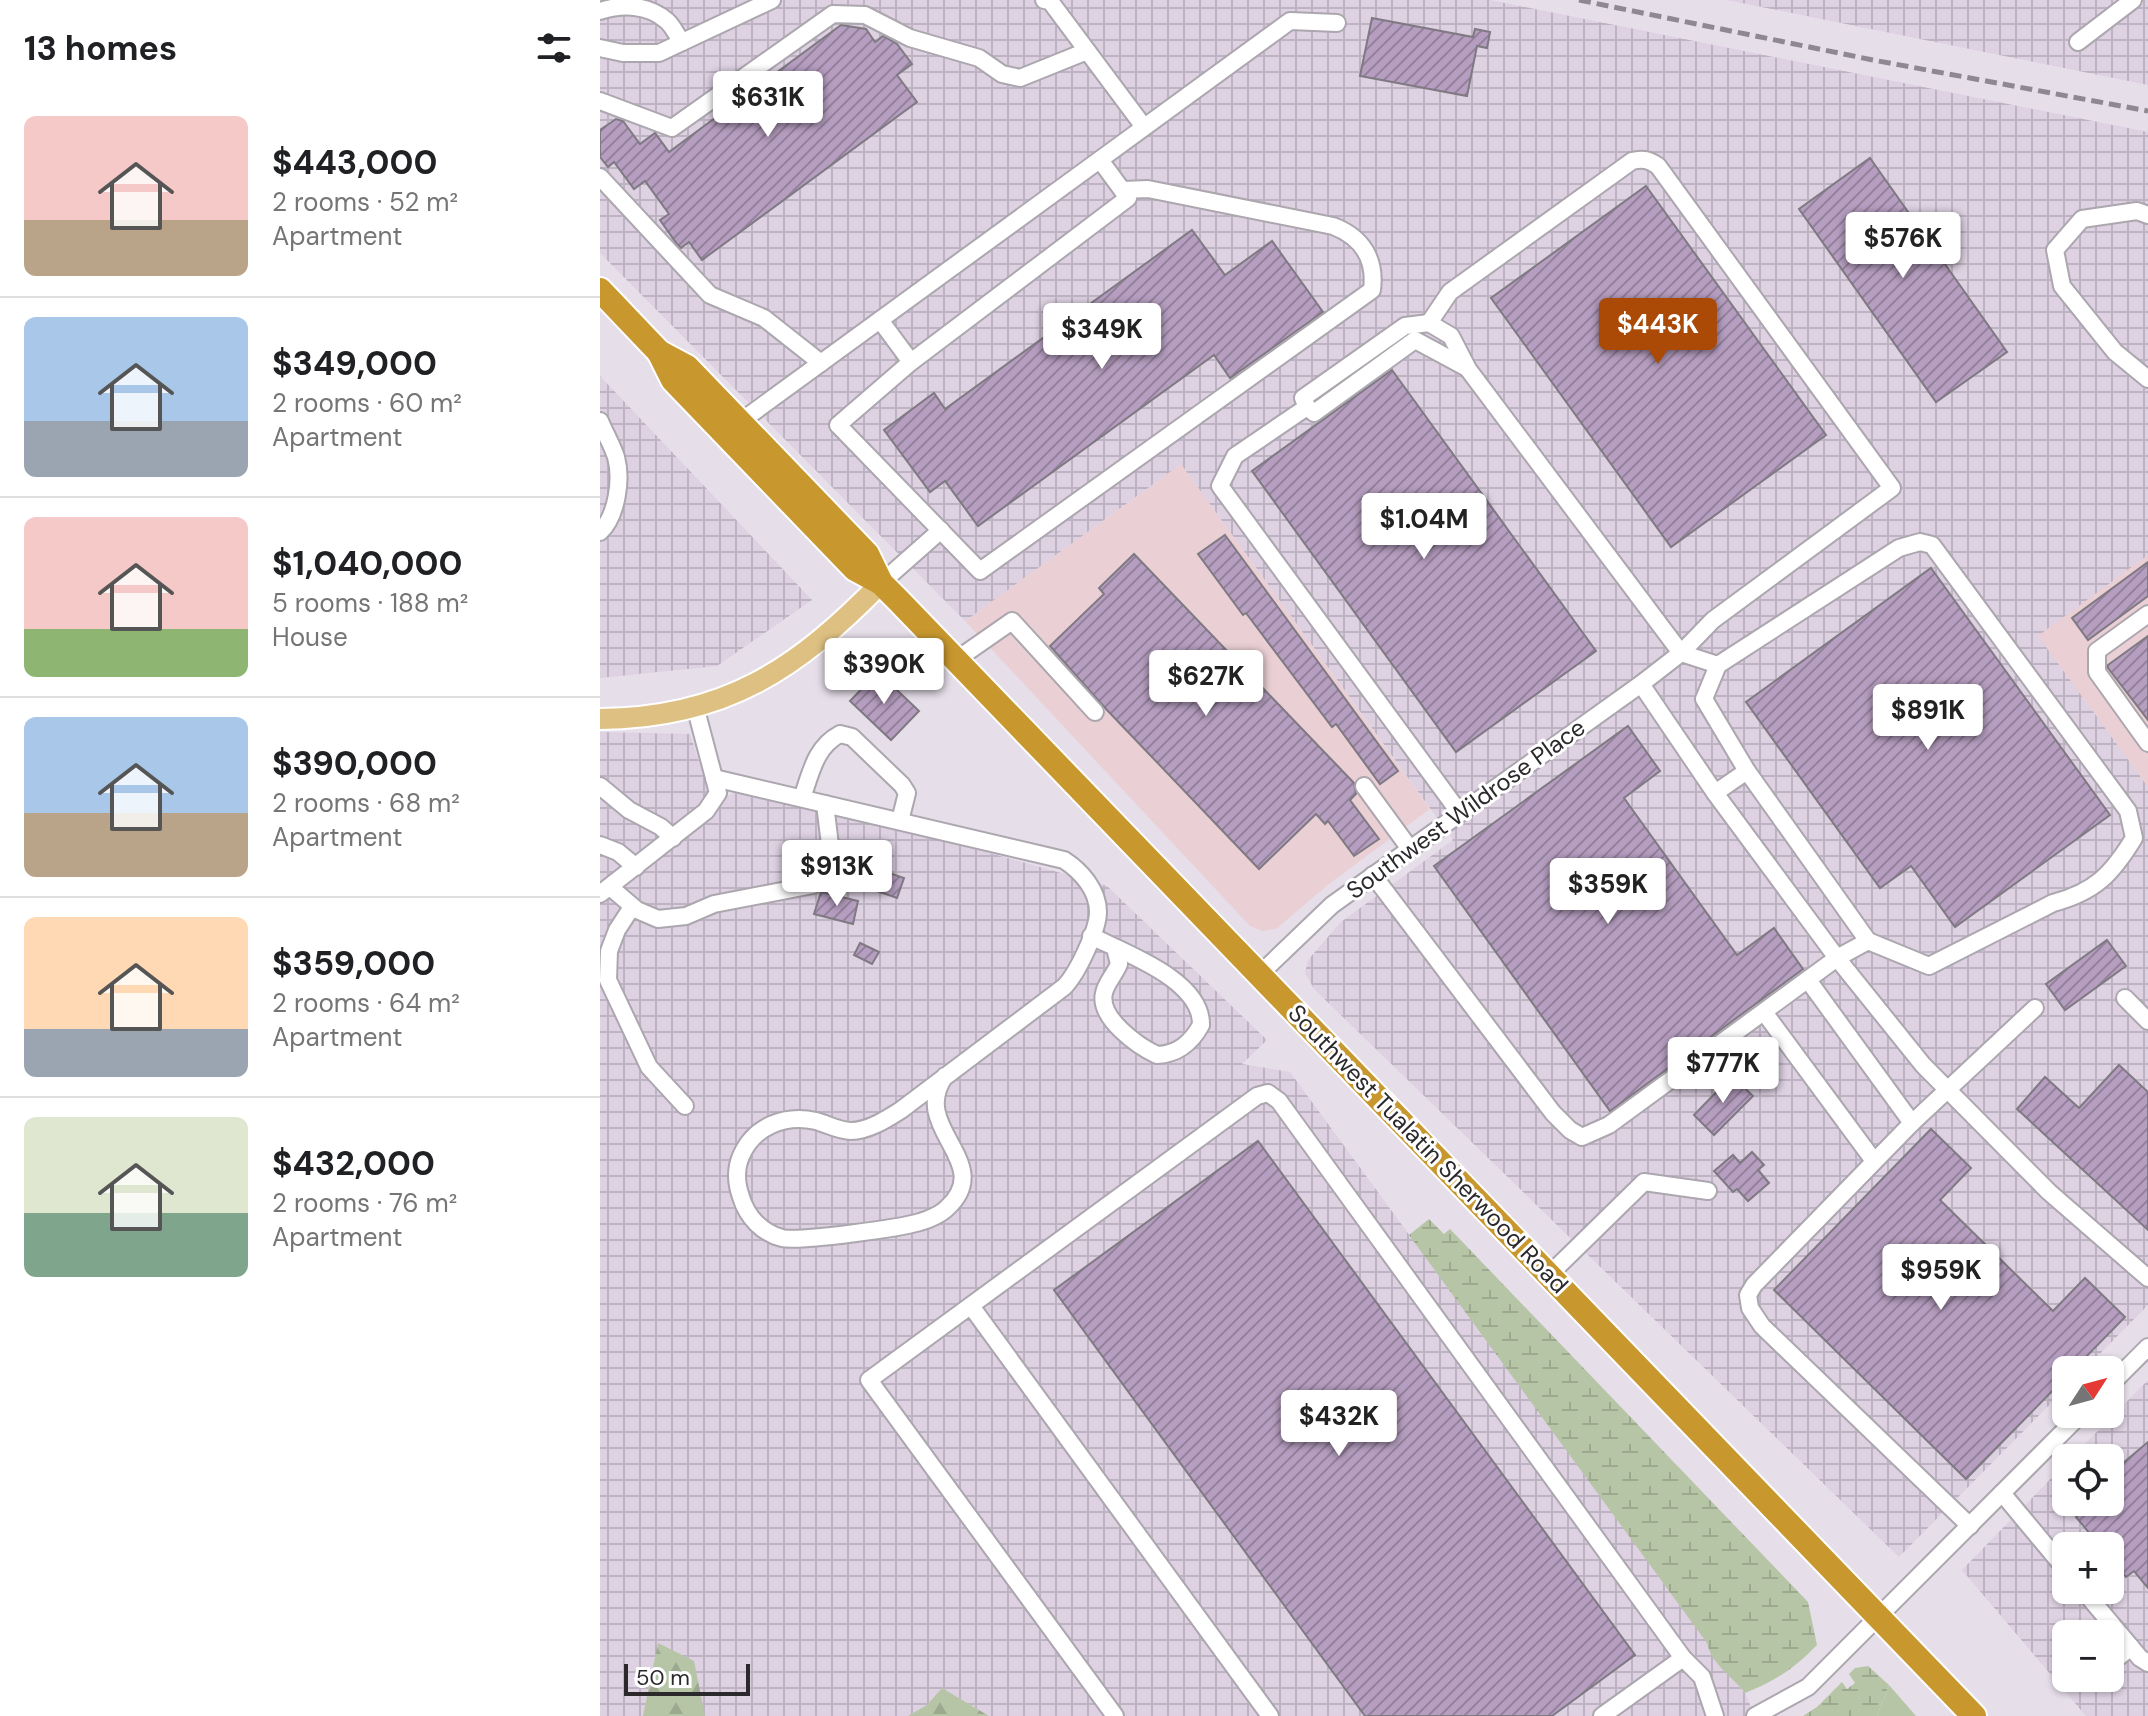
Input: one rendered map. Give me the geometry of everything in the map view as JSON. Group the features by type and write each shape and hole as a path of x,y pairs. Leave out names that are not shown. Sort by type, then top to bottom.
{"highway":[{"name":"Southwest Tualatin Sherwood Road","path":"600,290 659,352 673,380 855,569 881,583 1974,1716"},
{"name":"Southwest Tualatin Sherwood Road","path":"659,352 687,367 867,554 881,583"}],"main road":[{"path":"600,719 665,713 695,706 763,681 800,658 881,583"}],"street":[{"path":"600,48 623,53 659,53 772,0"},
{"path":"1044,0 1050,1 1144,127"},
{"path":"2078,42 2133,0"},
{"path":"600,11 622,4 649,11 667,21 682,42"},
{"path":"600,101 672,128 833,14 865,15 910,38 979,58 1002,74 1020,78 1087,51"},
{"path":"740,422 1290,21 1337,23"},
{"path":"1100,160 1122,190 1128,198 911,362 838,425 980,571 1372,290 1371,262 1364,247 1349,232 1333,226 1148,189 1122,190"},
{"name":"Southwest Wildrose Place","path":"1260,974 1332,905 1641,684 1681,653 1713,620 1892,488 1658,166 1650,161 1632,161 1450,292 1429,323"},
{"path":"600,177 710,295 764,318 821,363"},
{"path":"2148,215 2137,211 2082,219 2055,250 2062,286 2115,352 2148,379"},
{"path":"880,320 911,362"},
{"path":"1468,369 1415,340 1314,413 1303,398 1405,326 1429,323 1451,336 1468,369 1681,653 1718,665"},
{"path":"1307,407 1235,456 1220,486 1459,812"},
{"path":"600,421 617,459 618,494 606,526 600,532"},
{"path":"881,583 941,530"},
{"path":"1920,542 1932,545 2128,811 2134,838 2117,866 2090,889 2053,903 1929,966 1868,941 1747,771 1704,699 1718,665 1899,548 1920,542"},
{"path":"2148,614 2097,651 2097,672 2148,743"},
{"path":"956,660 1012,621 1095,712"},
{"path":"1641,684 1715,793 1837,958 1923,1065 2049,1192 2148,1278"},
{"path":"695,706 718,793 706,811 605,891 658,919 686,916 714,904 813,885 831,853 825,804"},
{"path":"802,798 817,753 826,741 840,734 852,737 902,785 907,793 900,821"},
{"path":"1715,793 1747,771"},
{"path":"714,778 1064,860 1080,870 1093,893 1098,912 1079,969 1064,987 945,1076 901,1110 866,1128 853,1131 800,1118 780,1120 765,1127 750,1140 737,1168 744,1207 754,1221 768,1233 800,1240 921,1222 946,1209 958,1193 963,1174 959,1155 934,1107 935,1096 945,1076"},
{"path":"600,786 629,810 661,827 673,838"},
{"path":"1364,786 1410,849"},
{"path":"600,845 618,852 636,867"},
{"path":"1373,875 1553,1113 1582,1137 1609,1125 1837,958 1868,941"},
{"path":"632,907 617,930 609,951 608,980 649,1067 685,1106"},
{"path":"1091,936 1115,948 1174,979 1197,1004 1201,1025 1186,1045 1176,1052 1157,1055 1125,1033 1110,1017 1103,998 1119,964 1115,948"},
{"path":"1808,980 1912,1123"},
{"path":"2125,998 2148,1021"},
{"path":"1970,1526 1762,1326 1750,1308 1748,1295 1754,1285 1912,1123 2035,1008"},
{"path":"1764,1012 1874,1161"},
{"path":"1115,1716 869,1380 1257,1096 1268,1093 1279,1101 1683,1658 1702,1677 1715,1716"},
{"path":"1549,1275 1644,1182 1708,1191"},
{"path":"971,1306 1270,1716"},
{"path":"2124,1371 2148,1347"},
{"path":"1755,1716 1808,1687 2067,1428"},
{"path":"2002,1493 2052,1553"},
{"path":"2095,1604 2148,1663"},
{"path":"2124,1653 2131,1647"},
{"path":"1602,1716 1683,1658"}],"shaded area":[{"path":"600,0 1490,0 2148,132 2148,555 2038,636 2148,787 2148,1305 2098,1356 2052,1356 2052,1402 1899,1557 1314,989 1305,973 1308,960 1341,922 1453,840 1181,464 965,621 600,253"},
{"path":"1727,0 2148,0 2148,85"},
{"path":"600,376 812,600 717,666 600,678"},
{"path":"1181,464 1430,809 1329,884 1276,929 1263,931 1250,926 965,621"},
{"path":"2148,555 2148,787 2037,636"},
{"path":"600,732 690,734 713,804 749,785 1107,886 1267,1040 1242,1064 1290,1072 1708,1643 1709,1651 1745,1693 1755,1716 989,1716 944,1690 962,1716 600,1716"},
{"path":"2148,1380 2148,1716 2086,1716 2066,1692 2124,1692 2124,1620 2052,1620 2052,1676 1962,1570 2052,1477 2052,1516 2124,1516 2124,1444 2085,1444 2101,1428 2124,1428 2124,1404"}],"green space":[{"path":"1429,1219 1444,1234 1450,1229 1808,1602 1817,1645 1801,1661 1784,1674 1745,1693 1718,1664 1707,1643 1409,1235"},
{"path":"658,1643 694,1661 705,1716 643,1716"},
{"path":"1868,1666 1889,1685 1877,1716 1803,1716 1817,1707 1842,1682 1847,1689 1855,1683 1849,1674 1855,1668"},
{"path":"1889,1685 1916,1716 1877,1716"},
{"path":"942,1688 989,1716 908,1716 927,1705"}],"building":[{"path":"1372,18 1473,37 1475,29 1490,32 1487,48 1477,46 1467,96 1360,76"},
{"path":"841,25 866,29 875,42 883,36 897,44 912,64 897,75 917,102 702,260 689,242 681,248 677,244 660,220 669,214 645,181 634,189 614,162 608,167 600,157 600,130 616,119 623,121 640,144 655,133 669,152"},
{"path":"1870,158 2007,352 1936,402 1799,209"},
{"path":"1646,186 1826,435 1671,547 1491,298"},
{"path":"1192,230 1225,275 1272,241 1323,312 1230,378 1214,355 978,526 945,481 930,492 884,430 934,393 945,409"},
{"path":"1392,370 1596,651 1456,752 1252,471"},
{"path":"1225,535 1398,771 1380,784 1336,724 1332,727 1198,554"},
{"path":"1134,554 1354,783 1356,794 1350,800 1379,839 1354,856 1328,821 1325,824 1316,814 1259,869 1050,646 1104,594 1099,588"},
{"path":"2148,562 2148,596 2088,640 2072,618"},
{"path":"1931,568 2110,815 1955,927 1911,866 1880,888 1746,702"},
{"path":"2148,636 2148,720 2108,665"},
{"path":"878,672 919,711 891,740 850,701"},
{"path":"1628,726 1660,771 1624,798 1737,955 1774,928 1803,969 1610,1111 1434,866"},
{"path":"866,865 904,878 897,898 860,885"},
{"path":"821,892 858,901 853,924 814,914"},
{"path":"2107,940 2126,966 2065,1010 2046,984"},
{"path":"860,943 879,952 872,964 854,955"},
{"path":"2119,1065 2148,1092 2148,1230 2017,1109 2045,1077 2079,1108"},
{"path":"1732,1076 1753,1096 1714,1135 1694,1115"},
{"path":"1931,1129 1971,1168 1940,1200 2053,1311 2085,1278 2125,1317 2087,1356 2052,1356 2052,1391 1966,1479 1774,1290"},
{"path":"1258,1141 1635,1655 1552,1716 1365,1716 1054,1290"},
{"path":"1752,1152 1764,1165 1758,1170 1769,1183 1748,1201 1737,1189 1733,1192 1714,1171 1733,1155 1740,1163"},
{"path":"2148,1442 2148,1588 2134,1571 2126,1577 2124,1575 2124,1532 2088,1532 2076,1517 2124,1516 2124,1462"}],"railway":[{"path":"1579,0 1873,60 2148,111"}]}
